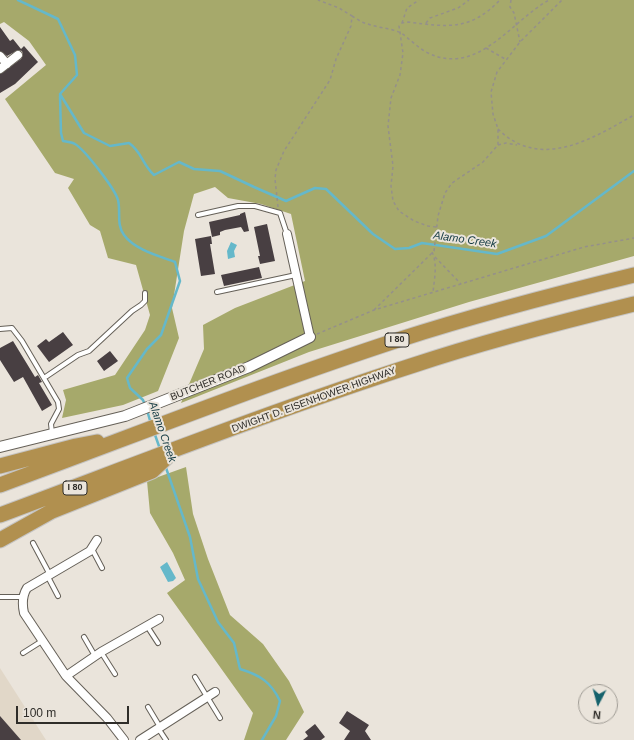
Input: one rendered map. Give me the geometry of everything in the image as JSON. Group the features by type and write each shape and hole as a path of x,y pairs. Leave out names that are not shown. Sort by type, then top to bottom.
{"highway":[{"name":"I 80","path":"0,485 402,338 506,307 634,275"},
{"name":"DWIGHT D. EISENHOWER HIGHWAY","path":"151,465 174,451 311,400 413,365 515,334 634,304"},
{"path":"0,466 76,446 136,435"},
{"name":"I 80","path":"0,515 151,465"},
{"path":"0,540 52,511 151,465"}],"street":[{"path":"0,56 3,67 18,55"},
{"path":"287,234 310,337"},
{"name":"BUTCHER ROAD","path":"0,447 125,416 249,367 310,337"},
{"path":"98,540 92,549 48,574 27,588 23,597 22,605 24,613 66,676 107,718 121,739"},
{"path":"66,676 98,654 160,619"},
{"path":"140,740 207,698 214,692"}],"lane":[{"path":"198,215 238,206 255,206 280,213 287,234"},
{"path":"217,292 296,275"},
{"path":"44,378 78,355 89,351 145,301 145,293"},
{"path":"0,329 12,328 22,341 58,402 59,409 51,424 52,434"},
{"path":"33,543 58,596"},
{"path":"92,549 102,568"},
{"path":"0,597 23,597"},
{"path":"147,626 158,643"},
{"path":"84,637 115,674"},
{"path":"23,653 42,641"},
{"path":"195,677 220,718"},
{"path":"148,707 166,740"}],"path":[{"path":"318,0 339,8 366,24 398,32 427,52 442,58 465,58 486,48 549,0"},
{"path":"419,0 408,8 402,23 399,26 398,32 402,39 403,53 400,75 391,98 388,126 393,166 391,186 393,201 399,211 414,221 436,227"},
{"path":"425,24 430,18 458,8 469,0"},
{"path":"402,23 457,26 489,11 500,0"},
{"path":"511,0 510,7 514,13 517,23 520,42"},
{"path":"498,145 498,129 493,114 490,92 495,77 505,59 562,0"},
{"path":"280,213 276,198 276,170 284,151 330,80 336,59 351,26 352,16"},
{"path":"486,48 505,59"},
{"path":"433,293 435,257 433,251 436,227 445,193 452,184 484,162 498,145 506,143 546,150 574,145 600,134 634,115"},
{"path":"498,129 518,145"},
{"path":"310,337 374,310 584,247 634,238"},
{"path":"374,310 433,251"},
{"path":"435,257 461,284"}],"shaded area":[{"path":"0,668 46,740 0,740"}],"green space":[{"path":"0,0 634,0 634,256 469,302 309,352 181,403 204,349 203,325 235,308 305,281 291,214 261,204 228,198 215,187 194,194 184,231 172,308 179,338 158,391 123,405 62,418 66,400 63,390 115,375 145,330 150,315 136,265 108,258 100,231 90,225 68,188 74,179 55,173 5,99 46,65 29,41 4,22 0,24"},
{"path":"186,467 193,514 208,559 230,615 263,644 289,681 304,712 286,740 244,740 253,713 167,593 185,580 173,553 150,513 147,481"}],"water":[{"path":"231,242 237,245 234,251 235,257 228,259 227,251"},
{"path":"167,562 176,578 173,581 168,582 160,567"}],"building":[{"path":"0,27 10,41 13,39 21,49 24,46 38,62 15,84 0,93 0,74 21,59 23,55 22,51 18,50 7,56 0,51"},
{"path":"245,212 249,231 244,232 241,227 225,230 220,232 220,235 212,237 209,222 240,215"},
{"path":"267,224 275,261 260,264 258,256 260,256 254,227"},
{"path":"211,236 212,244 210,244 215,274 201,276 195,239"},
{"path":"259,267 262,278 224,286 221,275"},
{"path":"63,332 73,345 49,362 37,346 46,339 49,342"},
{"path":"13,341 35,377 38,375 42,382 39,383 52,405 42,411 23,377 14,382 0,360 0,348"},
{"path":"110,351 118,361 104,371 97,361"},
{"path":"347,711 369,725 365,731 371,740 344,740 350,731 339,723"},
{"path":"0,716 21,740 0,740"},
{"path":"315,724 325,737 321,740 303,740 308,736 305,732"}],"waterway":[{"name":"Alamo Creek","path":"18,0 58,19 75,55 77,75 60,94 84,133 110,146 129,143 137,150 147,167 154,175 179,162 194,169 220,171 286,201 315,188 326,189 373,234 395,249 409,248 422,243 497,254 546,236 634,171"},
{"name":"Alamo Creek","path":"60,96 61,133 63,141 74,143 80,148 106,179 118,200 119,222 124,235 134,245 141,249 175,262 180,281 161,335 147,349 127,378 130,388 143,400 145,405"},
{"name":"Alamo Creek","path":"147,410 151,424"},
{"name":"Alamo Creek","path":"154,432 160,449"},
{"name":"Alamo Creek","path":"165,465 190,537 198,579 218,622 234,643 240,669 264,680 277,694 280,701 276,716 262,740"}]}
